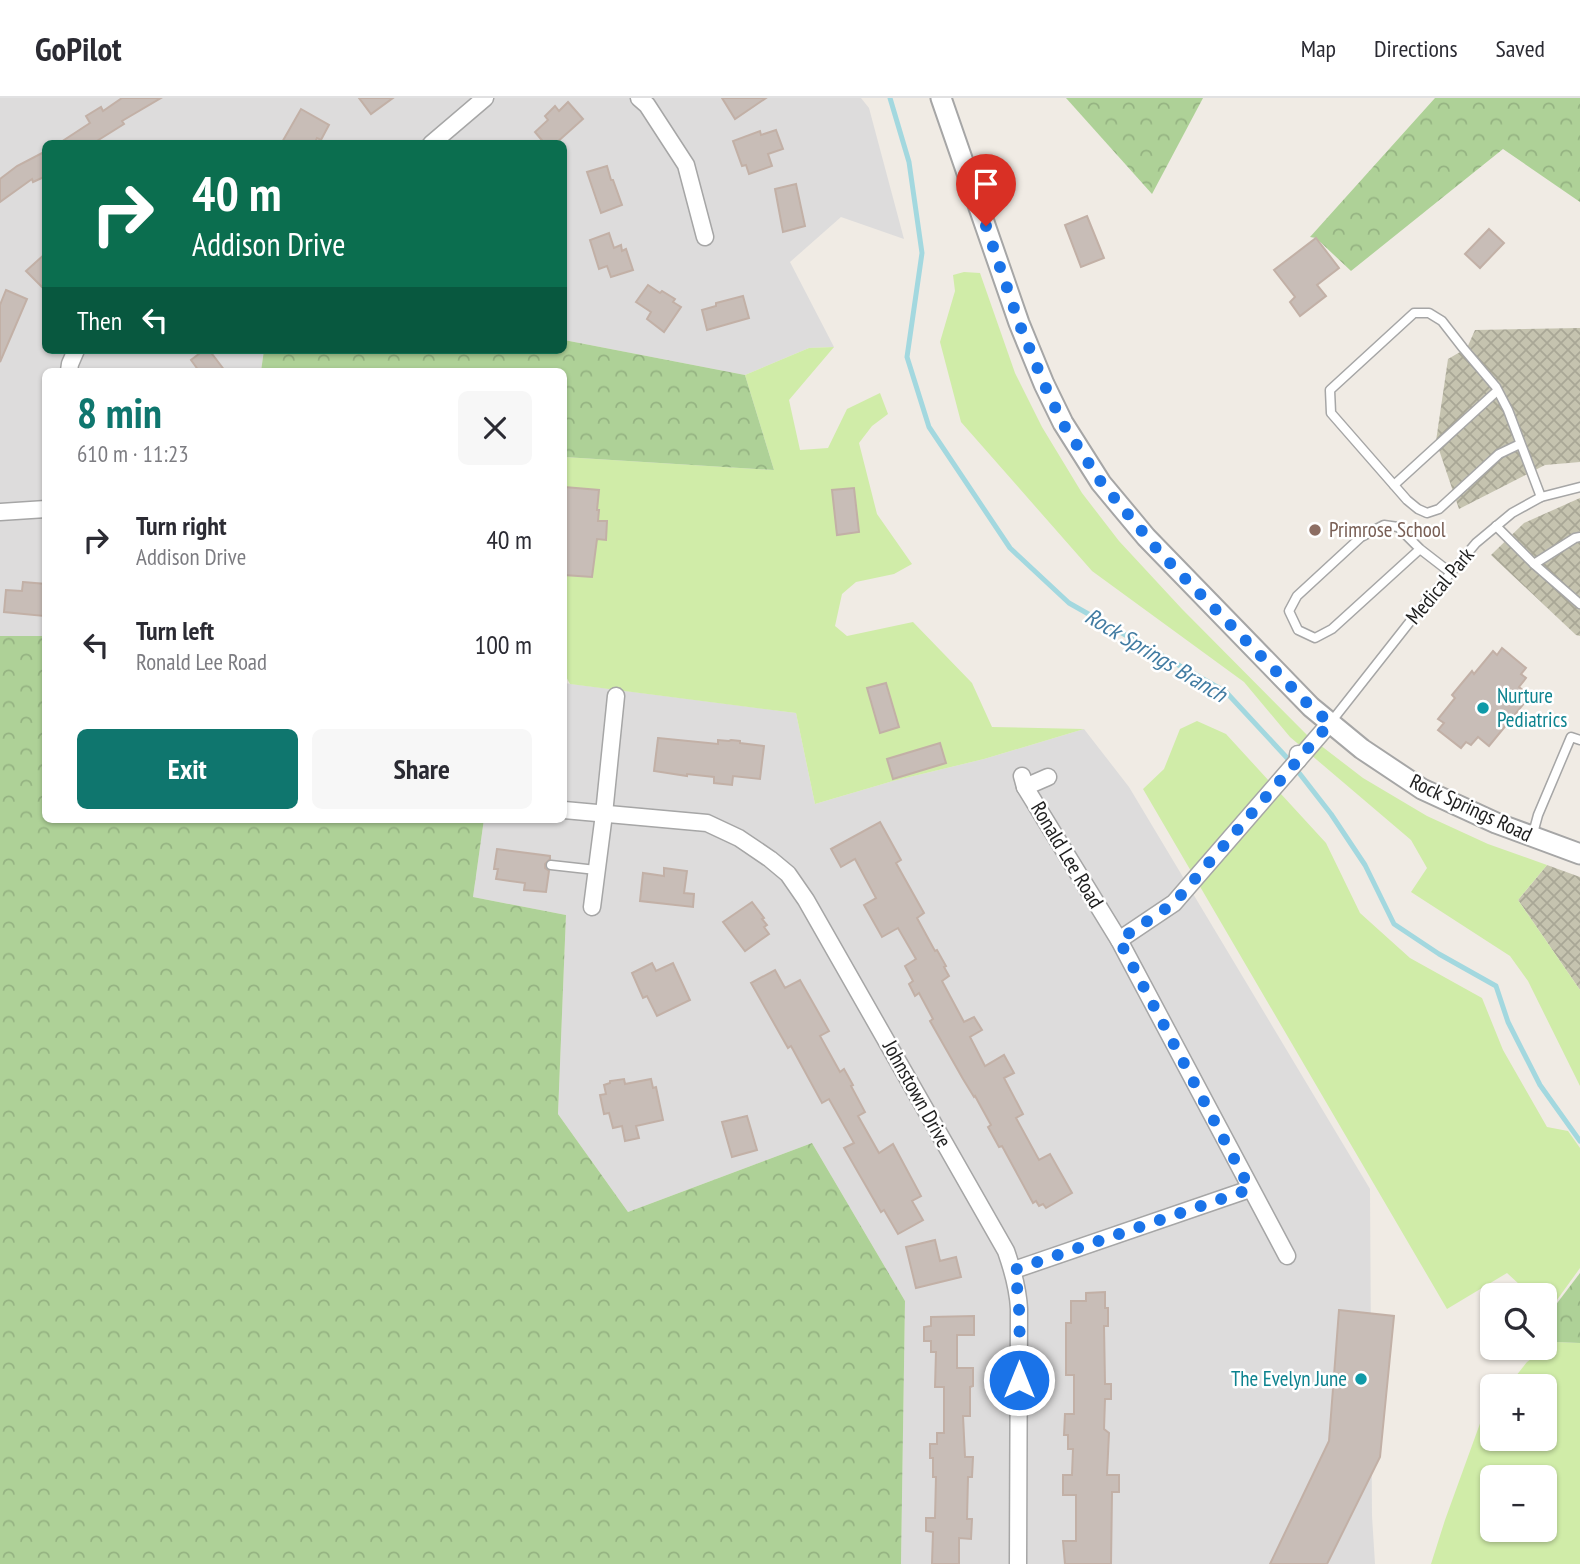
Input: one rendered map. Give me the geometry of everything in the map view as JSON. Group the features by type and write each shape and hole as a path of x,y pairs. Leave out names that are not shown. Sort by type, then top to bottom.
{"street":[{"path":"436,140 485,98"},
{"path":"639,98 647,105 685,165 705,237"},
{"name":"Rock Springs Road","path":"942,98 1019,323 1063,424 1101,482 1161,554 1311,707 1362,749 1422,789 1496,823 1580,854"},
{"path":"0,513 42,509"},
{"path":"592,907 616,696"},
{"path":"1119,940 1174,903 1330,723"},
{"name":"Ronald Lee Road","path":"1048,777 1024,781 1119,940 1287,1256"},
{"name":"Johnstown Drive","path":"567,810 707,823 739,838 770,859 788,874 806,900 1006,1251 1014,1270 1019,1309 1018,1564"},
{"path":"1014,1270 1250,1189"}],"lane":[{"path":"1520,444 1499,454 1439,509 1427,513 1407,500 1331,414 1330,390 1414,313 1429,313 1442,321 1496,387 1508,410 1541,497"},
{"path":"1394,485 1497,391"},
{"name":"Medical Park","path":"1330,723 1476,543 1512,513 1541,497 1580,486"},
{"path":"1420,548 1332,629 1315,638 1298,630 1289,611 1297,596 1361,537 1384,525 1398,527 1451,573"},
{"path":"1496,526 1580,604"},
{"path":"1534,564 1580,537"},
{"path":"1532,837 1538,815 1571,737 1580,740"},
{"path":"551,865 596,870"}],"shaded area":[{"path":"0,98 861,98 869,108 904,239 841,217 790,262 834,347 809,348 745,375 567,341 567,140 42,140 42,354 263,354 261,368 42,368 42,645 0,648"},
{"path":"1580,328 1580,462 1545,465 1459,509 1436,441 1448,359 1467,348 1475,330"},
{"path":"1580,498 1580,636 1491,555 1524,523"},
{"path":"567,683 796,713 815,804 1084,729 1129,787 1370,1189 1372,1516 1375,1564 901,1564 905,1301 812,1143 628,1212 558,1114 566,915 473,897 483,823 567,823"},
{"path":"1547,865 1580,877 1580,990 1518,900"}],"green space":[{"path":"1066,98 1203,98 1152,194"},
{"path":"1435,98 1580,98 1580,202 1503,149 1351,271 1316,238 1310,237"},
{"path":"964,272 980,273 1015,373 1042,427 1082,493 1119,541 1182,609 1307,735 1363,778 1427,816 1488,844 1547,865 1518,900 1580,990 1580,1086 1528,981 1510,956 1411,892 1427,868 1411,840 1290,737 1244,682 1092,571 961,422 940,342 955,291 953,275"},
{"path":"567,341 745,375 774,470 567,457 567,368 261,368 263,354 567,354"},
{"path":"834,347 789,400 800,450 828,448 847,409 880,393 888,414 872,426 859,443 877,514 912,564 894,574 856,582 842,594 835,626 847,636 913,622 972,683 992,727 1084,729 815,804 796,713 570,684 567,678 567,457 774,470 745,375 809,348"},
{"path":"0,636 42,636 42,823 483,823 473,897 566,915 558,1114 628,1212 812,1143 905,1301 901,1564 0,1564"},
{"path":"1197,721 1226,734 1326,843 1360,913 1410,958 1482,998 1503,1050 1547,1127 1568,1131 1580,1148 1580,1268 1557,1300 1557,1283 1518,1283 1507,1273 1490,1283 1480,1283 1480,1289 1447,1309 1143,789 1164,769 1180,729"},
{"path":"1580,1273 1580,1343 1557,1342 1557,1303"},
{"path":"1557,1342 1580,1343 1580,1564 1431,1564 1480,1424 1480,1451 1557,1451 1557,1374 1518,1374 1530,1360 1557,1360"}],"building":[{"path":"122,98 161,98 122,121 124,124 98,140 64,140 90,123 86,116 101,107 103,111"},
{"path":"359,98 393,98 371,114"},
{"path":"722,98 766,98 735,119"},
{"path":"568,102 583,119 559,140 542,140 535,132 548,120 545,116 555,106 559,111"},
{"path":"301,109 329,125 321,140 283,140"},
{"path":"776,130 783,149 768,154 772,166 749,174 746,165 742,166 733,141 760,131 761,135"},
{"path":"42,153 42,178 33,182 32,179 0,202 0,179 17,166"},
{"path":"607,166 622,205 601,213 587,172"},
{"path":"796,184 805,226 783,232 775,189"},
{"path":"1087,216 1104,258 1081,267 1065,225"},
{"path":"1489,229 1504,243 1480,268 1465,254"},
{"path":"609,233 614,248 621,245 622,251 626,249 633,270 611,277 607,266 599,269 590,240"},
{"path":"1316,238 1339,268 1317,285 1326,296 1300,316 1290,302 1295,297 1274,270"},
{"path":"42,257 42,287 26,271"},
{"path":"648,285 675,299 673,302 681,307 664,332 647,319 651,312 636,302"},
{"path":"6,290 27,299 0,362 0,305"},
{"path":"743,296 749,318 707,330 702,310 716,306 716,303"},
{"path":"199,354 212,354 223,368 197,368 191,360"},
{"path":"567,487 599,490 598,521 607,521 606,540 597,539 592,577 567,575"},
{"path":"854,488 859,532 837,535 832,490"},
{"path":"23,582 42,584 42,616 4,612 6,590 22,591"},
{"name":"Nurture Pediatrics","path":"1502,648 1526,668 1521,674 1526,678 1519,687 1530,696 1489,746 1478,737 1471,745 1466,742 1461,748 1438,730 1444,723 1438,719 1455,698 1452,695 1472,671 1474,674 1493,651 1497,655"},
{"path":"886,683 899,727 880,733 867,688"},
{"path":"658,738 718,744 718,740 731,740 764,746 760,779 733,776 732,785 714,783 714,777 654,771"},
{"path":"940,743 946,763 893,779 887,759"},
{"path":"880,822 901,860 896,863 924,913 917,918 946,966 944,967 949,976 942,981 964,1022 974,1017 982,1030 970,1037 985,1066 1004,1055 1014,1073 1004,1078 1023,1114 1016,1118 1039,1160 1050,1154 1072,1193 1046,1208 1043,1204 1039,1206 1036,1201 1033,1203 1002,1146 999,1147 988,1127 991,1125 975,1096 930,1021 933,1019 919,993 915,996 909,984 913,981 905,966 916,959 898,928 882,937 864,905 876,898 855,859 841,867 831,849"},
{"path":"497,849 550,856 545,864 549,871 546,892 524,890 525,883 496,879 498,869 494,869"},
{"path":"664,868 687,871 684,893 694,894 693,907 640,901 643,873 664,876"},
{"path":"752,902 764,918 762,919 767,925 764,927 769,934 745,951 723,922"},
{"path":"652,963 656,971 673,963 690,1000 657,1016 647,996 643,998 632,973"},
{"path":"775,970 785,988 800,980 829,1031 820,1036 840,1072 844,1069 865,1112 858,1116 879,1153 893,1144 921,1196 912,1201 923,1220 898,1234 884,1210 881,1212 844,1148 854,1143 829,1099 822,1103 791,1046 788,1048 751,983"},
{"path":"624,1079 625,1084 651,1079 653,1088 656,1087 663,1120 636,1126 639,1138 625,1141 622,1126 613,1128 609,1113 604,1114 600,1095 606,1094 604,1085 610,1081"},
{"path":"747,1116 757,1150 732,1157 722,1122"},
{"path":"935,1240 940,1261 956,1257 961,1277 916,1288 906,1247"},
{"path":"1105,1292 1108,1326 1104,1326 1105,1384 1111,1384 1111,1399 1105,1399 1104,1429 1109,1433 1107,1475 1119,1475 1119,1492 1112,1492 1111,1564 1065,1564 1063,1541 1076,1541 1076,1495 1063,1495 1063,1475 1072,1475 1073,1449 1068,1449 1068,1435 1064,1435 1065,1414 1074,1414 1074,1375 1066,1375 1066,1323 1071,1323 1071,1301 1086,1301 1086,1293"},
{"name":"The Evelyn June","path":"1339,1310 1394,1316 1380,1457 1327,1564 1270,1564 1329,1441"},
{"path":"974,1316 974,1335 957,1335 957,1368 973,1368 970,1416 963,1416 965,1457 973,1457 972,1477 968,1477 967,1519 972,1519 971,1539 959,1538 959,1564 932,1564 933,1532 926,1531 926,1518 935,1518 936,1477 933,1477 930,1444 937,1444 937,1433 944,1433 944,1387 935,1387 936,1352 931,1352 931,1341 924,1341 924,1327 931,1326 931,1317"}],"waterway":[{"name":"Rock Springs Branch","path":"890,98 909,162 922,253 907,357 929,427 1010,548 1069,603 1226,692 1289,760 1331,814 1365,865 1394,924 1439,954 1496,986 1508,1022 1540,1085 1580,1141"}],"place":[{"name":"Primrose School","path":"1315,530"},
{"name":"Nurture Pediatrics","path":"1483,708"},
{"name":"The Evelyn June","path":"1361,1379"}],"route":[{"path":"986,226 1019,323 1044,384 1063,424 1101,482 1161,554 1311,707 1330,723 1174,903 1119,940 1250,1189 1014,1270 1019,1309 1019,1380"}]}
